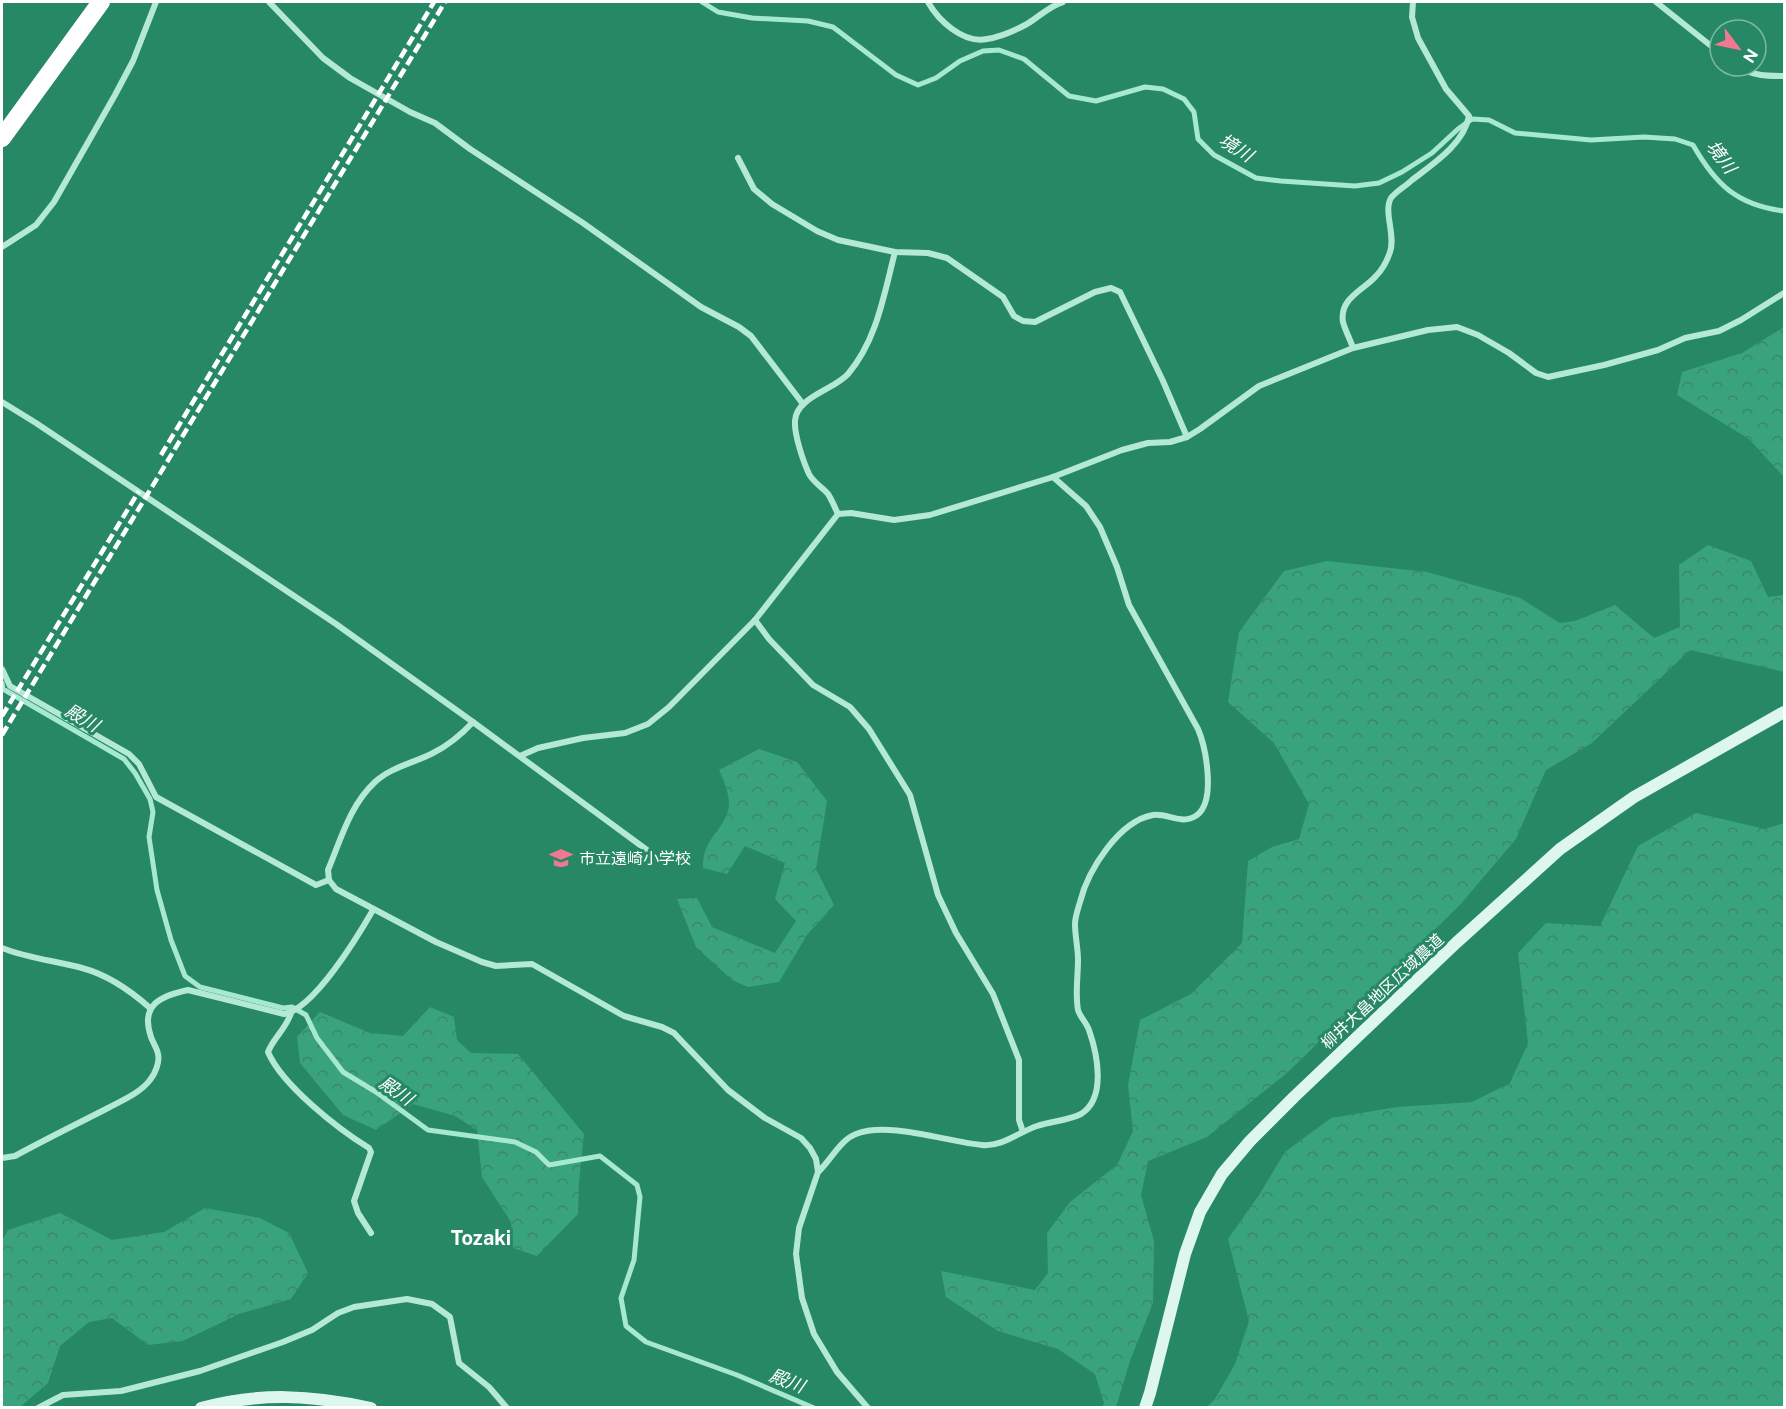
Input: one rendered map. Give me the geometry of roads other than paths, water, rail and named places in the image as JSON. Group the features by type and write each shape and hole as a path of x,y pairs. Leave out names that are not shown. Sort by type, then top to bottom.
{"highway":[{"path":"2,138 101,2"}],"street":[{"path":"2,247 36,225 54,202 133,61 156,2"},
{"path":"268,2 323,58 350,78 410,112 435,123 593,230 700,307 751,336 804,404"},
{"path":"927,2 935,16 951,29 986,40 1026,24 1057,3 1063,2"},
{"path":"1353,348 1343,320 1344,306 1350,298 1376,277 1387,262 1392,248 1392,228 1388,206 1392,197 1435,163 1467,127 1469,116 1446,89 1418,38 1412,17 1413,2"},
{"path":"1656,2 1708,44"},
{"path":"1768,75 1785,76"},
{"path":"738,158 754,189 772,204 817,231 838,240 896,252 928,253 947,258 1003,297 1014,316 1023,321 1035,322 1095,292 1111,288 1120,292 1163,381 1186,437"},
{"path":"838,514 827,494 810,475 796,433 795,418 804,404 816,394 838,384 849,374 867,347 896,252"},
{"path":"520,756 538,748 583,738 625,733 648,724 669,707 755,620 838,514 851,513 894,520 930,515 1053,477 1122,450 1148,443 1170,442 1186,437 1259,386 1353,348 1428,330 1456,327 1478,335 1509,353 1536,373 1548,377 1604,365 1658,350 1685,338 1719,331 1785,293"},
{"path":"2,402 336,624 651,853"},
{"path":"868,1407 837,1372 814,1334 802,1298 796,1254 799,1228 818,1172 828,1163 843,1142 856,1134 874,1130 896,1131 984,1145 999,1144 1039,1125 1064,1120 1082,1113 1094,1100 1097,1082 1096,1060 1088,1027 1078,1013 1076,995 1078,958 1075,922 1081,898 1100,856 1109,844 1140,820 1155,815 1186,820 1198,814 1207,799 1204,744 1201,736 1129,605 1117,567 1100,528 1086,506 1053,477"},
{"path":"755,620 769,639 807,680 850,707 869,729 910,795 939,894 956,933 993,994 1019,1060 1019,1120 1023,1132"},
{"path":"2,669 10,686 129,754 139,764 156,797 316,885 329,880"},
{"name":"柳井大畠地区広域農道","path":"1145,1407 1185,1254 1200,1212 1222,1174 1250,1141 1407,989 1560,849 1634,797 1785,712"},
{"path":"472,722 458,738 432,754 393,770 376,780 350,814 328,870 329,880 336,889 436,942 496,966 532,964 624,1016 662,1027 674,1033 728,1090 765,1118 801,1138 813,1153 818,1172"},
{"path":"2,1158 15,1156 97,1114 134,1094 150,1080 157,1067 158,1054 147,1021 150,1008 158,1000 188,990 284,1014 291,1013 300,1008 329,976 353,944 373,910"},
{"path":"2,948 85,969 135,995 150,1008"},
{"path":"291,1013 288,1024 272,1042 268,1052 286,1078 321,1112 345,1133 369,1148 371,1152 354,1201 358,1213 371,1233"},
{"path":"39,1407 63,1395 121,1391 201,1371 284,1342 354,1307 408,1299 432,1304 450,1317 459,1363 489,1387 507,1407"},
{"path":"201,1407 272,1396 330,1399 371,1407"}],"waterway":[{"name":"境川","path":"702,2 718,12 752,18 808,21 833,27 896,75 918,85 936,78 960,61 983,51 999,50 1024,59 1069,96 1096,101 1145,87 1163,89 1184,99 1194,112 1198,139 1214,155 1256,178 1355,186 1379,183 1432,153 1472,119 1489,120 1515,133 1591,140 1644,137 1675,139 1693,145 1710,171 1730,191 1753,204 1784,211"},
{"name":"殿川","path":"2,683 3,689 124,759 135,773 150,799 153,812 149,837 157,890 171,940 185,976 200,987 283,1008 292,1007 306,1015 317,1038 343,1072 376,1092 428,1130 515,1142 536,1152 549,1165 600,1156 637,1185 640,1197 634,1260 621,1298 626,1326 646,1342 737,1375 814,1408"}],"railway":[{"path":"161,455 434,2"},
{"path":"2,735 445,2"},
{"path":"2,716 139,491"}],"place":[{"name":"市立遠崎小学校","path":"561,858"}],"district":[{"name":"Tozaki","path":"481,1238"}]}
